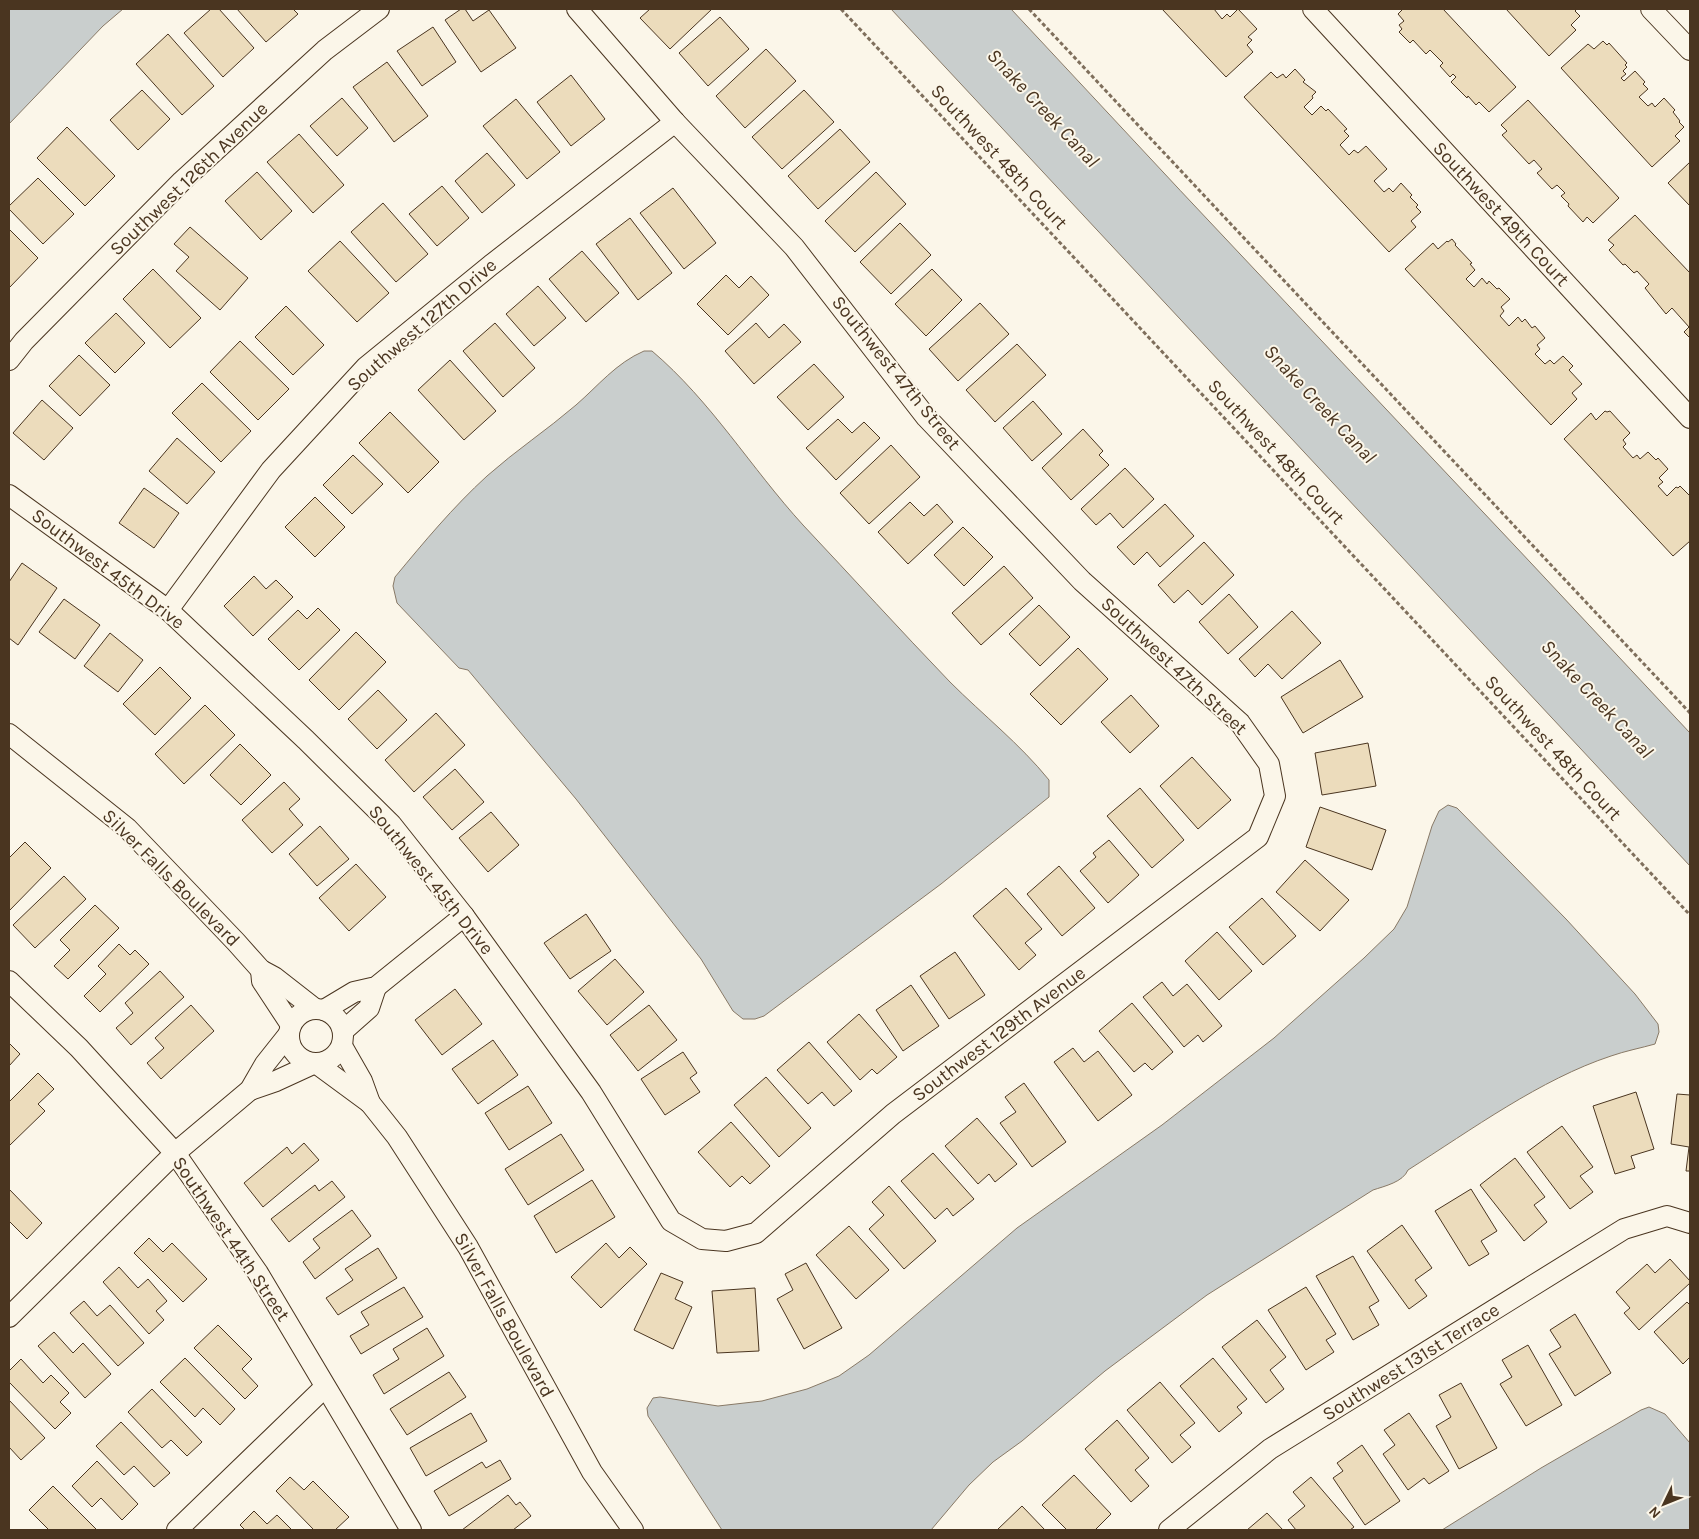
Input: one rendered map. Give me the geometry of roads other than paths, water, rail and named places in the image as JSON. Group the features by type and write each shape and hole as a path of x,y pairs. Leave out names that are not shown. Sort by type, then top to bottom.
{"street":[{"name":"Southwest 126th Avenue","path":"9,360 24,341 182,181 326,50 379,9"},
{"name":"Southwest 47th Street","path":"577,9 675,122 794,247 926,416 1082,581 1240,723 1269,764 1275,796"},
{"name":"Southwest 49th Court","path":"1312,9 1690,418"},
{"path":"1651,9 1690,50"},
{"name":"Southwest 127th Drive","path":"168,610 271,470 366,367 491,265 675,122"},
{"name":"Southwest 45th Drive","path":"9,495 168,610 306,740 391,824 464,916 591,1092 671,1221 702,1239"},
{"name":"Silver Falls Boulevard","path":"9,734 127,828 261,970 270,973 319,1009"},
{"name":"Southwest 129th Avenue","path":"702,1239 726,1241 756,1233 893,1114 1258,837 1275,796"},
{"path":"9,1317 174,1153 250,1090 265,1064 300,1014 319,1009 354,992 376,987 464,916"},
{"name":"Silver Falls Boulevard","path":"261,970 262,981 289,1030"},
{"name":"Southwest 44th Street","path":"9,982 79,1048 174,1153 258,1273 411,1530"},
{"path":"289,1030 289,1043 292,1051 304,1062 325,1063 332,1059 342,1038 369,1008 376,987"},
{"path":"319,1009 336,1018 342,1038"},
{"name":"Silver Falls Boulevard","path":"342,1038 370,1103"},
{"path":"250,1090 315,1064"},
{"name":"Silver Falls Boulevard","path":"315,1064 370,1103 397,1138 468,1247 592,1472 633,1530"},
{"name":"Southwest 131st Terrace","path":"1169,1530 1270,1449 1624,1229 1666,1216 1690,1223"},
{"path":"177,1530 325,1387"}],"water":[{"path":"9,9 123,9 103,26 9,124"},
{"name":"Snake Creek Canal","path":"891,9 1011,9 1690,733 1690,866"},
{"path":"644,351 652,351 693,391 803,525 950,682 1014,742 1049,780 1049,797 941,884 764,1016 755,1019 743,1019 733,1011 701,959 576,799 468,670 459,668 397,603 393,586 395,577 428,538 462,500 487,476 576,405 616,368"},
{"path":"1448,805 1457,808 1566,919 1635,994 1658,1024 1659,1032 1655,1044 1616,1054 1585,1066 1533,1092 1481,1122 1408,1170 1398,1181 1373,1190 1207,1295 1105,1371 1022,1441 993,1462 969,1485 931,1530 722,1530 648,1416 647,1408 653,1398 660,1397 718,1406 762,1401 807,1389 839,1376 869,1355 1017,1228 1162,1125 1274,1038 1364,958 1394,929 1407,907 1432,826 1439,811"},
{"path":"1649,1407 1665,1414 1690,1443 1690,1530 1442,1530 1541,1468"}]}
